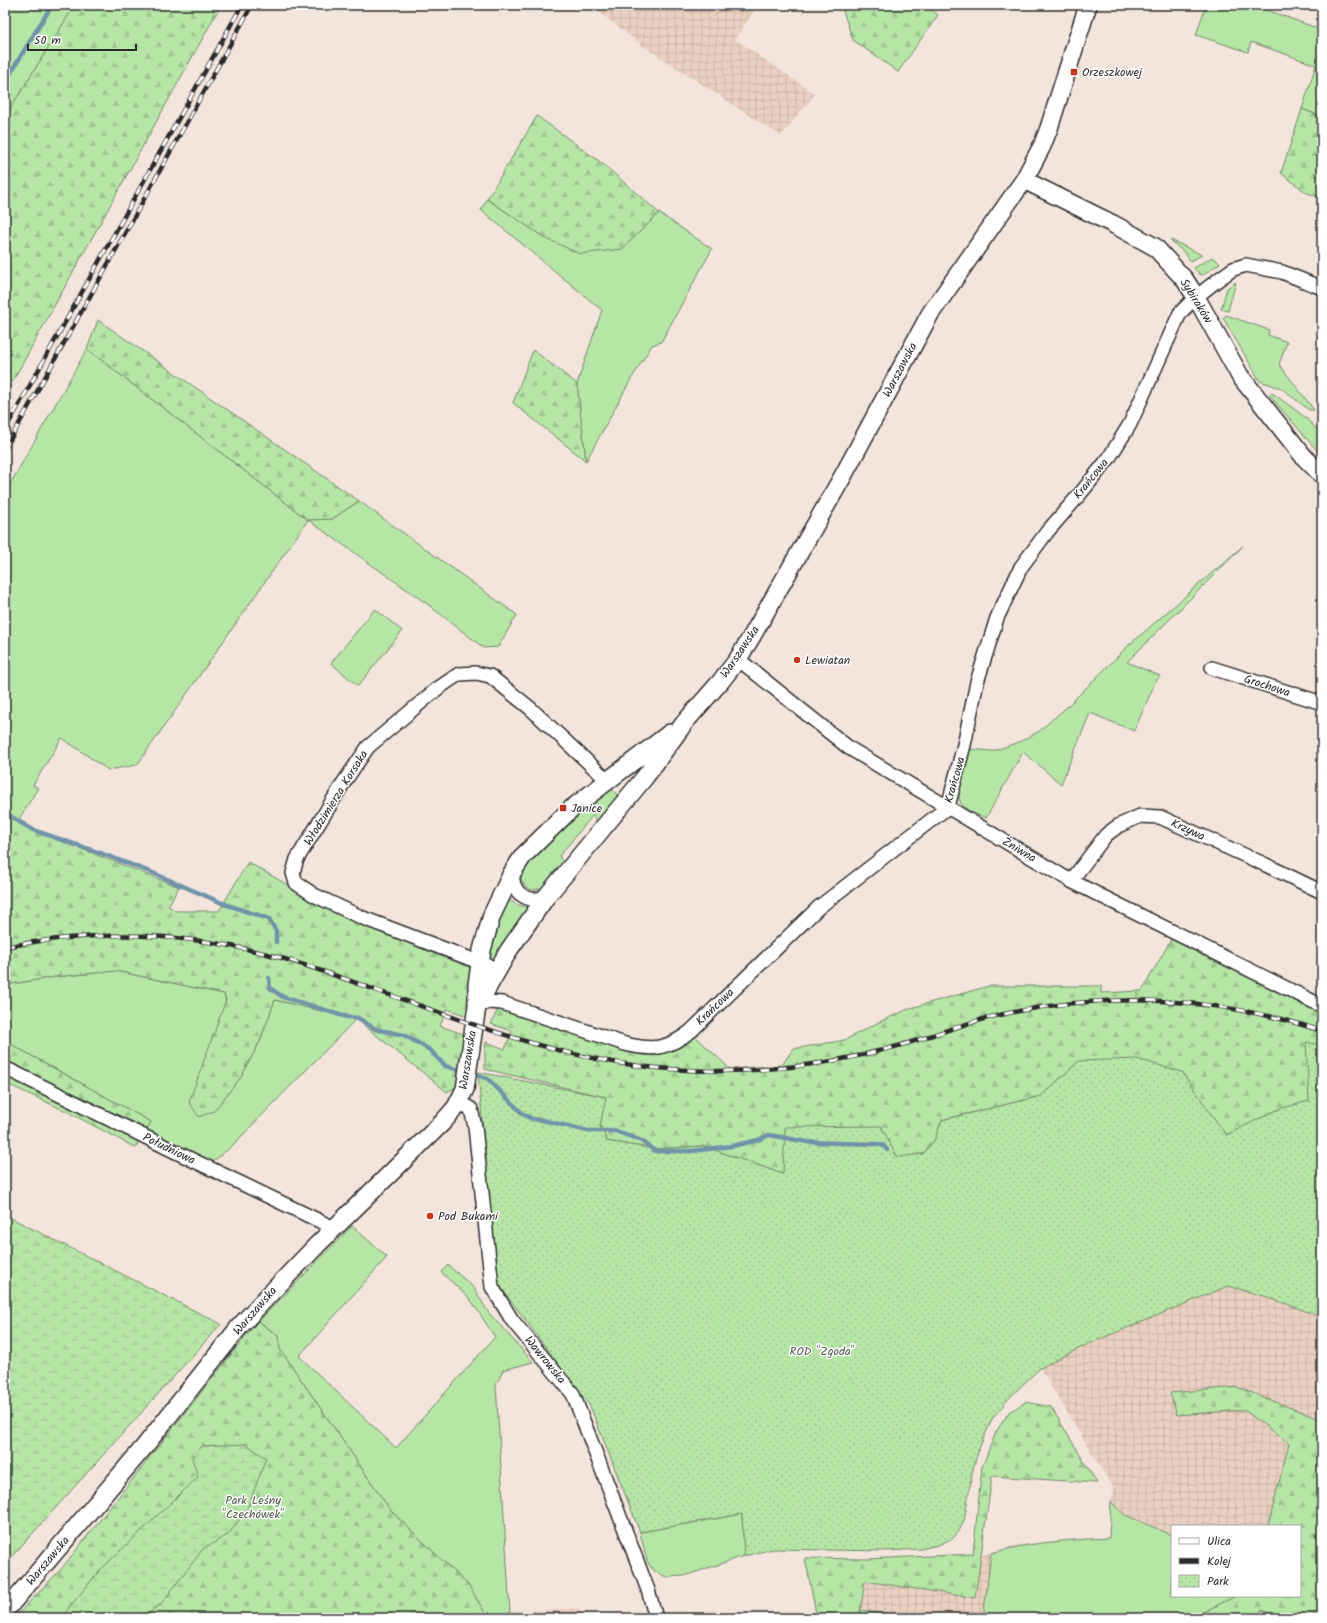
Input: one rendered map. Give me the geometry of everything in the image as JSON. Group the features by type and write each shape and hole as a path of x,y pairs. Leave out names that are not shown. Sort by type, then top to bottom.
{"street":[{"name":"Warszawska","path":"476,1006 497,969 527,923 552,890 645,777 684,722 721,681 738,659 843,476 930,314 1024,180 1042,146 1049,128 1088,5"},
{"name":"Sybiraków","path":"1024,180 1113,224 1155,247 1185,280 1240,376 1304,457 1322,475"},
{"name":"Krańcowa","path":"476,1006 489,1002 502,1003 635,1047 653,1049 672,1043 691,1031 819,907 948,807 964,745 977,682 997,618 1021,567 1047,532 1109,458 1130,424 1180,314 1196,297 1233,269 1246,265 1282,272 1322,288"},
{"name":"Żniwna","path":"738,659 849,748 1071,882 1322,1006"},
{"name":"Grochowa","path":"1212,668 1322,703"},
{"name":"Włodzimierza Korsaka","path":"497,969 363,918 314,895 296,883 293,873 297,859 344,782 368,747 437,689 459,674 476,673 490,676 530,708 607,780"},
{"name":"Warszawska","path":"5,1610 139,1453 240,1326 334,1228 442,1122 460,1102 468,1075 480,963 485,936 501,894 517,864 523,856 571,809 684,722"},
{"name":"Krzywa","path":"1071,882 1106,835 1118,826 1140,816 1160,817 1322,892"},
{"name":"Warszawska","path":"517,864 513,875 513,881 514,886 521,896 538,899 548,894 552,890"},
{"name":"Południowa","path":"5,1068 334,1228"},
{"name":"Wawrowska","path":"460,1102 471,1109 475,1126 492,1287 512,1320 573,1394 648,1590 656,1618"}],"shaded area":[{"path":"590,5 758,5 735,39 815,94 781,136 643,46"},
{"path":"1228,1286 1267,1297 1322,1317 1322,1420 1237,1387 1177,1414 1244,1410 1289,1443 1268,1525 1171,1525 1171,1597 1234,1597 1191,1618 859,1618 865,1581 975,1598 981,1555 1018,1545 1109,1538 1111,1502 1114,1489 1040,1368 1086,1345"},
{"path":"579,1608 580,1618 536,1618 535,1612"}],"green space":[{"path":"5,5 75,5 13,104 5,120"},
{"path":"75,5 221,5 5,395 5,120 13,104"},
{"path":"841,5 927,5 938,15 898,72 853,40"},
{"path":"1206,5 1253,5 1322,30 1322,117 1302,109 1316,65 1251,42 1248,52 1196,35"},
{"path":"1302,109 1322,117 1322,198 1307,193 1281,173"},
{"path":"537,116 603,164 659,213 622,249 580,254 545,238 487,199"},
{"path":"487,199 545,238 622,249 659,213 712,249 661,342 652,345 630,381 586,461 577,384 602,310 481,210"},
{"path":"1171,240 1202,255 1190,261 1185,253"},
{"path":"1212,257 1220,263 1203,275 1199,274 1194,268"},
{"path":"1236,282 1228,311 1221,309 1227,288"},
{"path":"1226,315 1269,330 1268,335 1287,342 1279,364 1314,410 1309,410 1281,388 1260,381 1223,318"},
{"path":"98,320 359,501 332,519 308,520 87,349"},
{"path":"87,349 308,520 137,765 108,770 62,738 33,785 38,788 18,821 5,813 5,493"},
{"path":"533,350 577,384 586,461 513,403"},
{"path":"1272,393 1305,417 1322,435 1322,456 1269,394"},
{"path":"359,501 517,615 498,647 484,648 426,603 308,520 332,519"},
{"path":"1243,546 1127,662 1160,676 1156,681 1134,731 1090,713 1061,784 1023,752 986,818 966,809 963,806 960,802 959,795 967,749 992,751 1017,743 1038,732 1069,705 1128,646"},
{"path":"375,609 402,631 358,686 331,663"},
{"path":"611,789 616,793 618,799 597,826 593,815 559,856 565,866 543,888 533,890 526,887 521,880 521,873 540,846 606,790"},
{"path":"5,813 33,830 179,887 168,906 176,911 219,911 248,862 348,920 470,967 468,1016 447,1009 440,1026 466,1035 460,1085 447,1092 356,1019 275,1000 260,1041 241,1077 214,1111 199,1117 189,1102 226,1000 224,994 116,971 55,977 5,985"},
{"path":"508,898 515,904 529,908 493,962 488,962 491,944"},
{"path":"1178,927 1322,999 1322,1106 1279,1109 1225,1136 1182,1072 1079,1061 1041,1096 942,1120 935,1139 923,1154 783,1174 703,1146 654,1149 607,1141 600,1126 605,1097 485,1069 486,1042 505,1049 512,1031 491,1024 498,1009 625,1049 663,1053 681,1047 695,1036 730,1069 782,1065 793,1049 845,1040 879,1022 911,1008 989,986 1101,986 1101,993 1142,991"},
{"path":"116,971 224,994 241,1077 260,1041 275,1000 356,1019 232,1146 211,1163 146,1131 151,1122 5,1041 5,985 55,977"},
{"path":"5,1041 151,1122 136,1148 66,1111 5,1083"},
{"name":"ROD \"Zgoda\"","path":"1306,1042 1322,1045 1322,1317 1267,1297 1228,1286 1086,1345 1040,1368 1011,1396 993,1417 980,1446 973,1468 964,1521 959,1531 953,1538 938,1545 921,1549 885,1551 773,1549 744,1556 742,1514 640,1532 590,1406 496,1281 478,1072 606,1097 600,1126 607,1141 654,1149 703,1146 783,1174 785,1127 881,1126 897,1157 923,1154 935,1139 942,1120 1041,1096 1079,1061 1137,1059 1182,1072 1226,1135 1279,1109 1309,1101"},
{"path":"5,1215 221,1324 5,1564"},
{"path":"352,1226 387,1257 299,1356 396,1448 495,1337 470,1299 441,1272 448,1265 474,1288 488,1312 533,1362 503,1370 496,1385 510,1613 535,1612 536,1618 488,1618 469,1586 391,1511 280,1349 278,1336 259,1321"},
{"name":"Park Leśny \"Czechówek\"","path":"258,1321 278,1336 280,1349 391,1511 469,1586 488,1618 14,1618 62,1568"},
{"path":"1237,1387 1322,1420 1322,1618 1286,1618 1261,1610 1259,1618 1191,1618 1234,1597 1301,1597 1301,1525 1268,1525 1289,1443 1244,1410 1177,1415 1170,1393"},
{"path":"1026,1402 1051,1407 1097,1483 992,1476 975,1598 865,1581 859,1618 817,1618 805,1558 867,1559 973,1554 982,1467 996,1432 1009,1412"},
{"path":"246,1444 266,1458 248,1507 229,1534 203,1549 161,1604 142,1618 62,1618 99,1571 198,1477 192,1458 201,1446"},
{"path":"1111,1502 1125,1515 1171,1535 1171,1597 1234,1597 1191,1618 986,1618 984,1611 991,1553 1035,1544 1109,1538"},
{"path":"742,1514 744,1556 684,1576 666,1577 653,1570 647,1561 640,1532"},
{"path":"861,1610 908,1618 859,1618"}],"waterway":[{"path":"5,82 52,5"},
{"path":"5,813 33,830 103,854 153,873 222,903 269,919 276,931 276,942"},
{"path":"269,978 270,988 283,997 347,1017 358,1018 375,1029 404,1035 430,1050 445,1066 464,1071"},
{"path":"471,1073 488,1079 523,1114 532,1119 588,1131 615,1131 642,1141 655,1151 692,1151 732,1146 758,1140 769,1135 808,1142 877,1144 884,1146 887,1150"}],"railway":[{"path":"5,430 242,5"},
{"path":"5,449 252,5"},
{"path":"5,947 71,938 103,936 136,936 202,941 267,954 306,966 480,1027 555,1049 631,1065 699,1071 785,1068 842,1059 898,1046 995,1016 1036,1008 1077,1003 1160,1001 1201,1004 1242,1010 1282,1019 1322,1031"}],"place":[{"name":"Orzeszkowej","path":"1074,72"},
{"name":"Lewiatan","path":"797,660"},
{"name":"Janice","path":"563,808"},
{"name":"Pod Bukami","path":"430,1216"}]}
